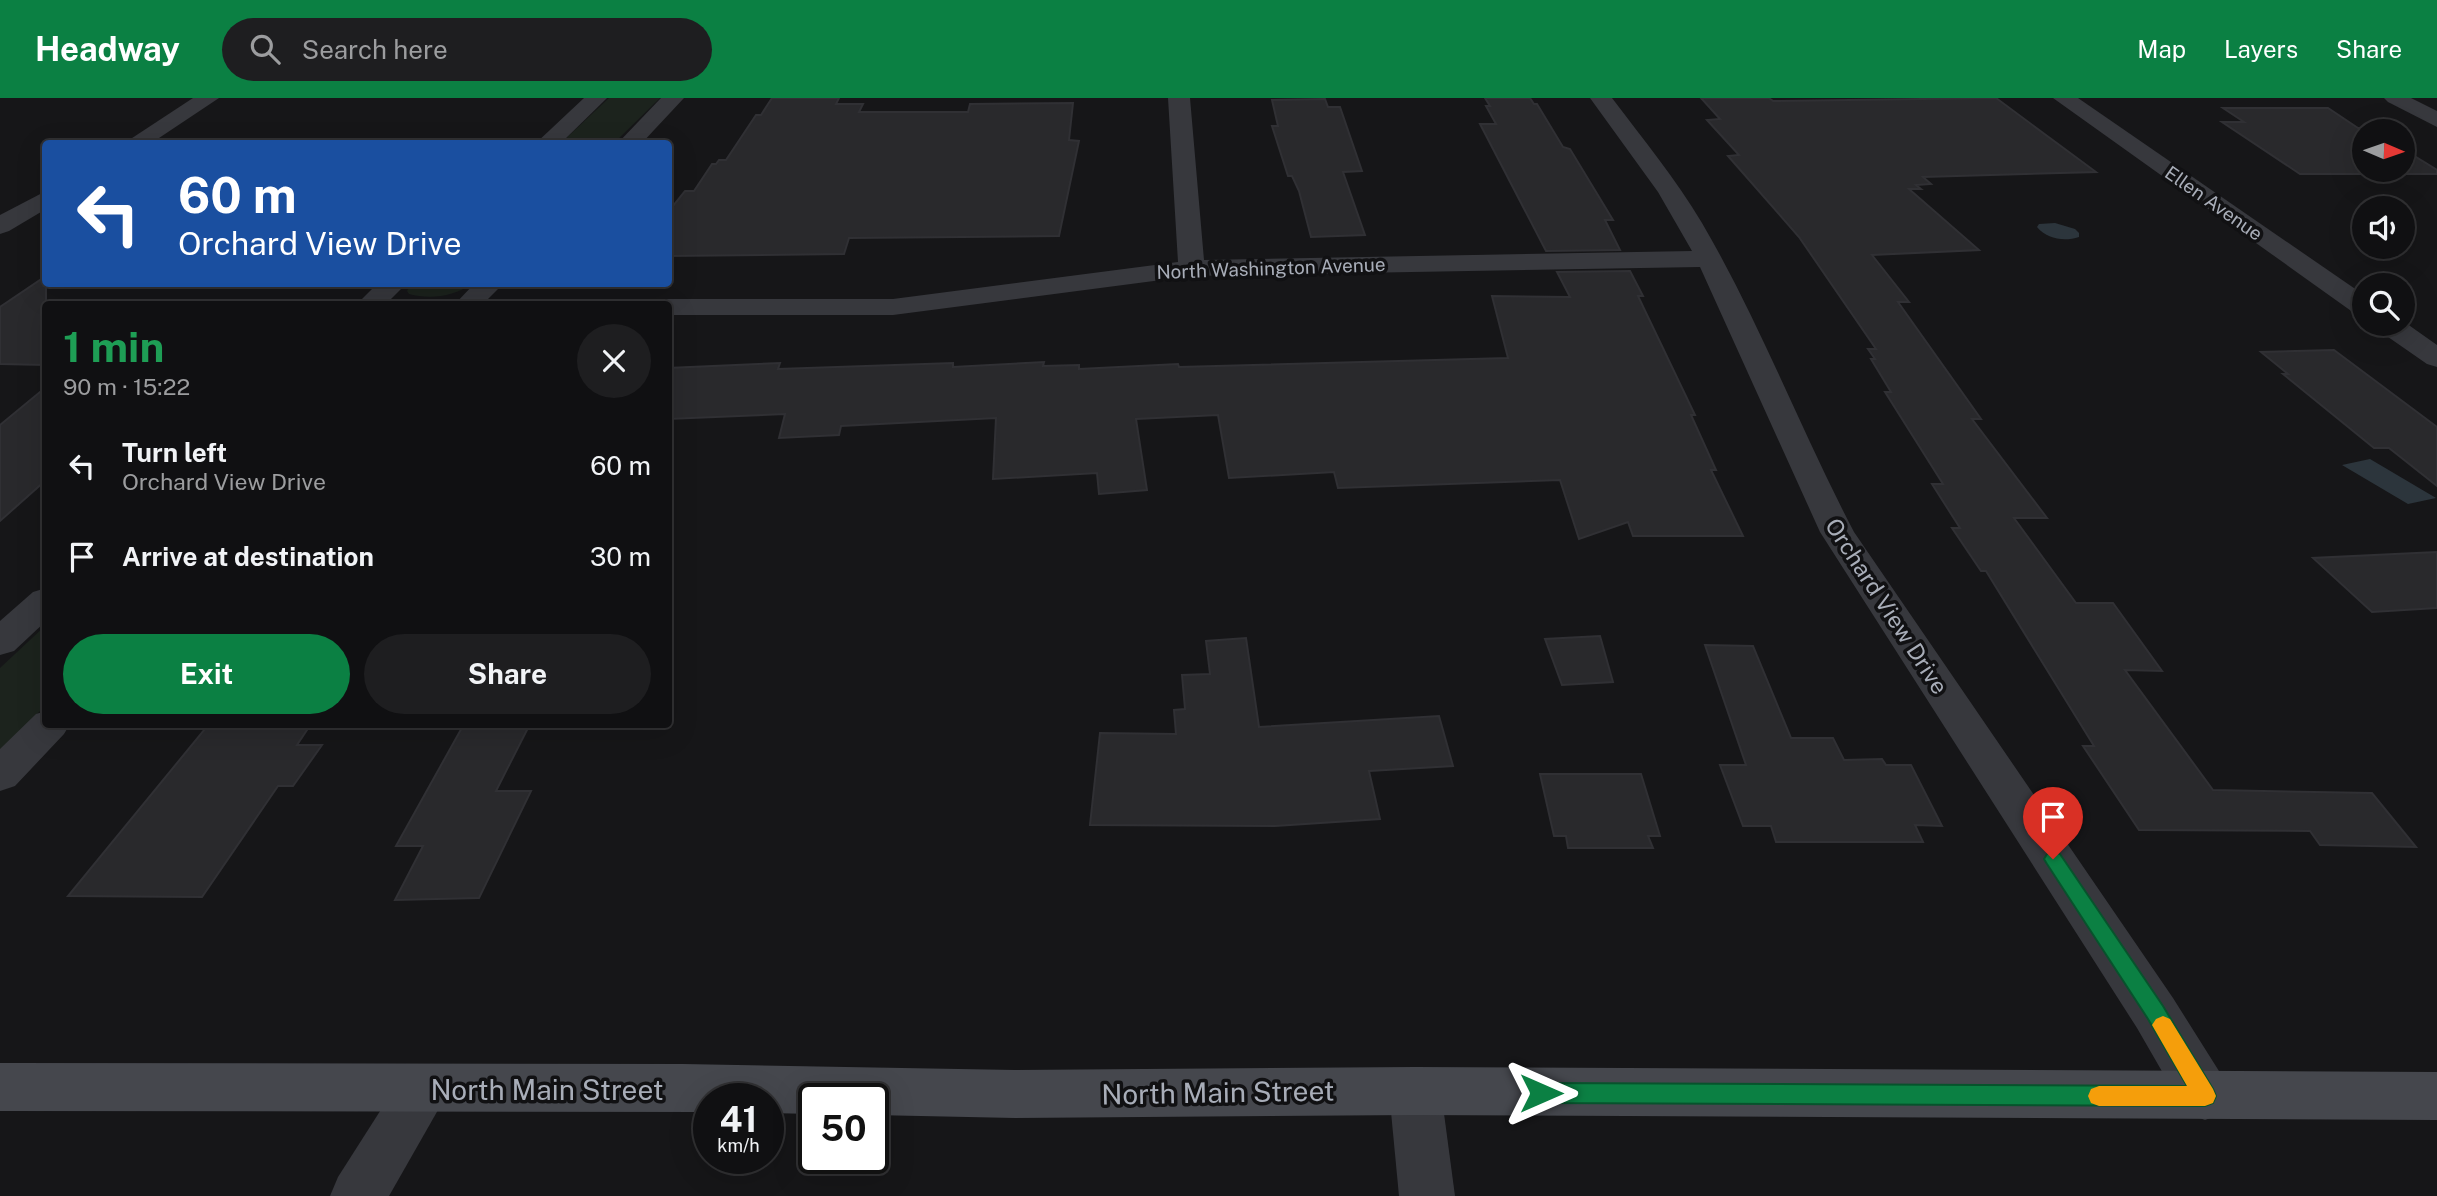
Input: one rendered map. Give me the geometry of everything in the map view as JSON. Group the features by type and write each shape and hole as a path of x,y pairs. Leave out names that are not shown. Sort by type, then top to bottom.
{"main road":[{"name":"North Main Street","path":"0,1087 683,1088 1016,1094 1415,1091 2437,1096"}],"street":[{"path":"140,140 208,98"},
{"path":"550,140 596,98"},
{"path":"632,140 673,98"},
{"path":"1179,98 1192,268"},
{"name":"Orchard View Drive","path":"1601,98 1680,208 1708,259 1806,472 1837,532 2155,1013 2205,1096"},
{"name":"Ellen Avenue","path":"2064,98 2352,299"},
{"path":"2395,98 2437,120"},
{"path":"0,226 42,200"},
{"name":"North Washington Avenue","path":"672,307 893,307 1192,268 1708,259"},
{"path":"373,301 389,287"},
{"path":"471,301 486,287"},
{"path":"2405,336 2437,358"},
{"path":"0,642 42,604"},
{"path":"0,775 46,728"},
{"path":"358,1196 424,1089"},
{"path":"1415,1091 1427,1196"}],"shaded area":[{"path":"609,98 660,98 617,140 564,140"},
{"path":"2055,223 2075,229 2079,237 2056,238 2037,227 2039,224"},
{"path":"409,287 467,287 434,297 409,294 407,291"},
{"path":"2370,459 2436,498 2408,504 2342,465"},
{"path":"42,629 42,709 0,751 0,668"}],"building":[{"path":"772,98 839,98 836,104 863,104 859,112 968,112 970,104 1073,103 1069,140 1079,141 1059,236 849,238 844,254 672,256 672,207 685,191 694,191 712,164 726,160 756,115 761,115"},
{"path":"1485,98 1530,98 1537,104 1563,147 1570,149 1613,220 1605,220 1620,250 1546,251 1480,124 1496,124 1486,106 1490,106"},
{"path":"1701,98 1769,98 1773,101 1996,98 2096,172 1923,177 1931,184 1916,185 1921,189 1909,189 1979,250 1872,255 1909,302 1898,302 1981,419 1972,419 2047,518 2014,518 2076,603 2113,603 2162,671 2125,670 2213,790 2372,793 2416,847 2320,845 2310,831 2139,830 2083,746 2094,746 1986,571 1981,571 1952,528 1960,528 1932,484 1943,484 1885,392 1891,392 1868,349 1876,349 1799,237 1728,156 1739,155 1707,120 1720,119"},
{"path":"1325,99 1328,107 1340,107 1362,171 1343,172 1365,235 1311,237 1299,191 1292,176 1288,176 1272,126 1278,126 1272,100"},
{"path":"2223,108 2328,108 2352,124 2352,174 2300,174 2222,122 2244,122"},
{"path":"2415,156 2437,170 2437,174 2415,174"},
{"path":"1630,271 1643,296 1638,296 1695,415 1691,415 1716,470 1711,470 1743,536 1633,536 1628,522 1579,539 1560,480 1338,488 1334,472 1229,478 1218,415 1136,419 1147,490 1099,494 1097,473 993,479 996,418 841,426 839,435 779,438 785,414 672,419 672,368 780,363 778,369 953,363 953,367 1044,362 1043,366 1079,365 1079,369 1178,364 1179,367 1508,358 1492,296 1570,297 1557,272"},
{"path":"42,279 42,287 46,287 46,301 42,301 42,365 0,364 0,307"},
{"path":"2334,350 2437,427 2437,486 2389,448 2374,448 2283,374 2288,374 2261,352"},
{"path":"42,390 42,484 0,521 0,425"},
{"path":"2437,552 2437,608 2372,612 2313,558"},
{"path":"1600,636 1613,682 1562,685 1545,639"},
{"path":"1246,638 1259,727 1439,716 1453,766 1369,771 1380,819 1275,826 1090,825 1100,733 1176,734 1174,710 1185,709 1182,675 1210,674 1206,641"},
{"path":"1705,645 1753,646 1791,738 1833,738 1844,760 1882,759 1886,765 1911,765 1942,826 1915,825 1923,842 1776,842 1771,826 1743,826 1720,765 1746,765"},
{"path":"206,728 308,728 297,745 322,745 293,786 278,786 202,897 68,896"},
{"path":"462,728 528,728 496,791 531,791 479,898 395,900 423,846 396,846"},
{"path":"1540,774 1641,774 1660,836 1648,836 1653,848 1568,848 1566,836 1554,836"}],"slow traffic":[{"path":"2099,1096 2205,1096 2163,1025"}],"route":[{"path":"1541,1093 2205,1096 2155,1013 2053,859"}]}
